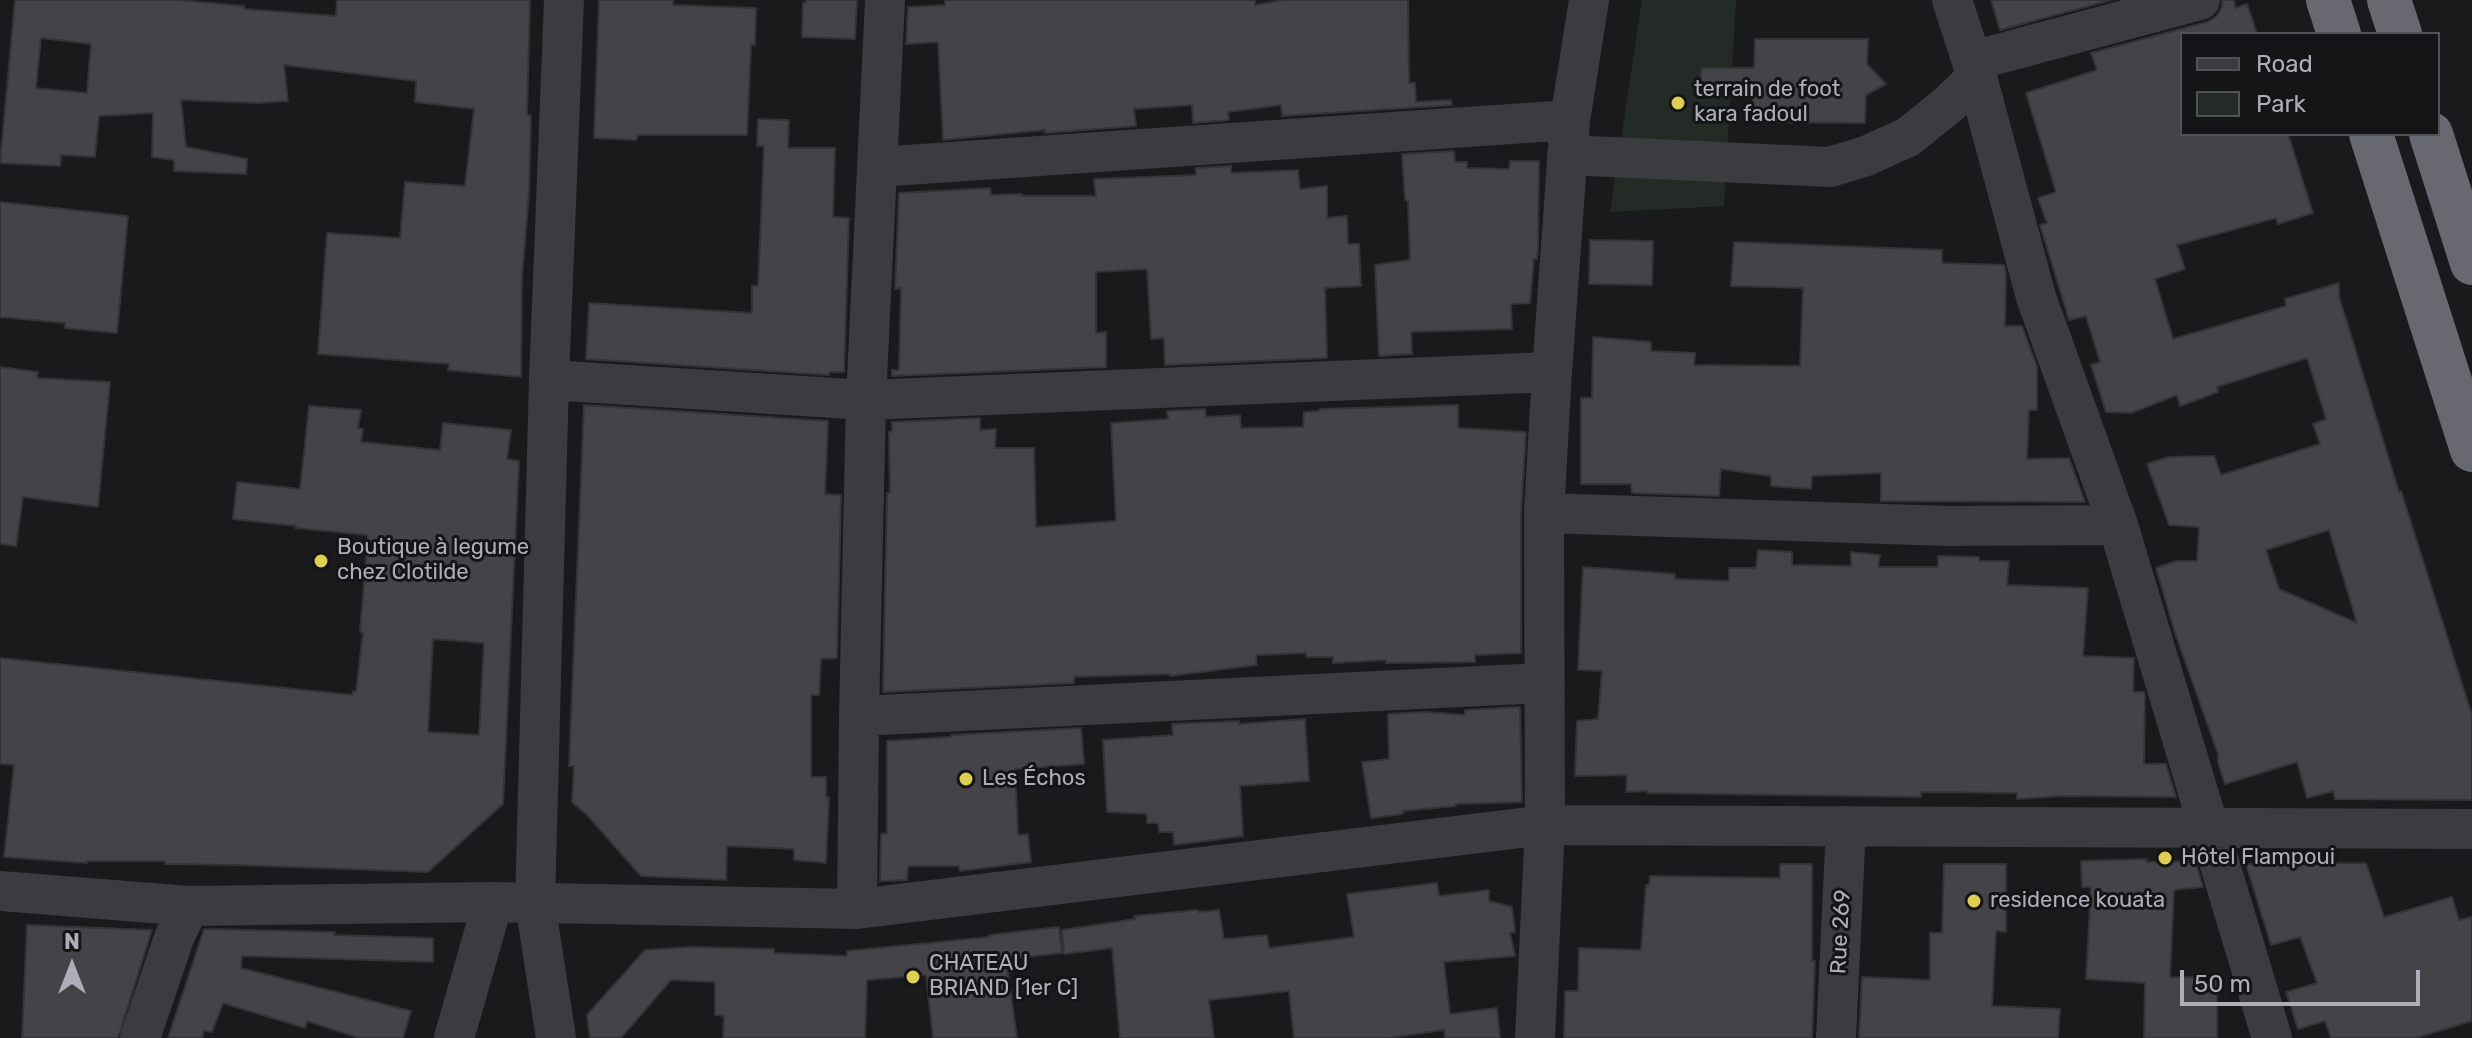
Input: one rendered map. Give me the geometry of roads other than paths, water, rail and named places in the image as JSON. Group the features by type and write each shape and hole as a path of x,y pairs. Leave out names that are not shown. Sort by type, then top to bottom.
{"highway":[{"path":"2328,0 2338,32"},
{"path":"2389,0 2399,32"},
{"path":"2372,136 2472,450"},
{"path":"2432,136 2464,210 2472,263"}],"street":[{"path":"556,1038 535,903 549,380 564,0"},
{"path":"857,909 866,400 885,0"},
{"path":"1535,1038 1545,825 1544,513 1569,138 1589,0"},
{"path":"1952,0 1975,69 2036,297 2118,525 2272,1038"},
{"path":"877,167 1569,138 1830,167 1866,156 1908,137 1949,104 1975,69 2200,0"},
{"path":"549,380 866,400 1552,372"},
{"path":"1544,513 1948,526 2118,525"},
{"path":"859,716 1543,683"},
{"path":"0,891 189,906 493,902 857,909 1545,825 2472,829"},
{"name":"Rue 269","path":"1836,1038 1846,826"},
{"path":"454,1038 493,902"},
{"path":"140,1038 174,938 189,906"}],"place":[{"name":"terrain de foot kara fadoul","path":"1678,103"},
{"name":"Boutique à legume chez Clotilde","path":"321,561"},
{"name":"Les Échos","path":"966,779"},
{"name":"Hôtel Flampoui","path":"2165,858"},
{"name":"residence kouata","path":"1974,901"},
{"name":"CHATEAU BRIAND [1er C]","path":"913,977"}]}
